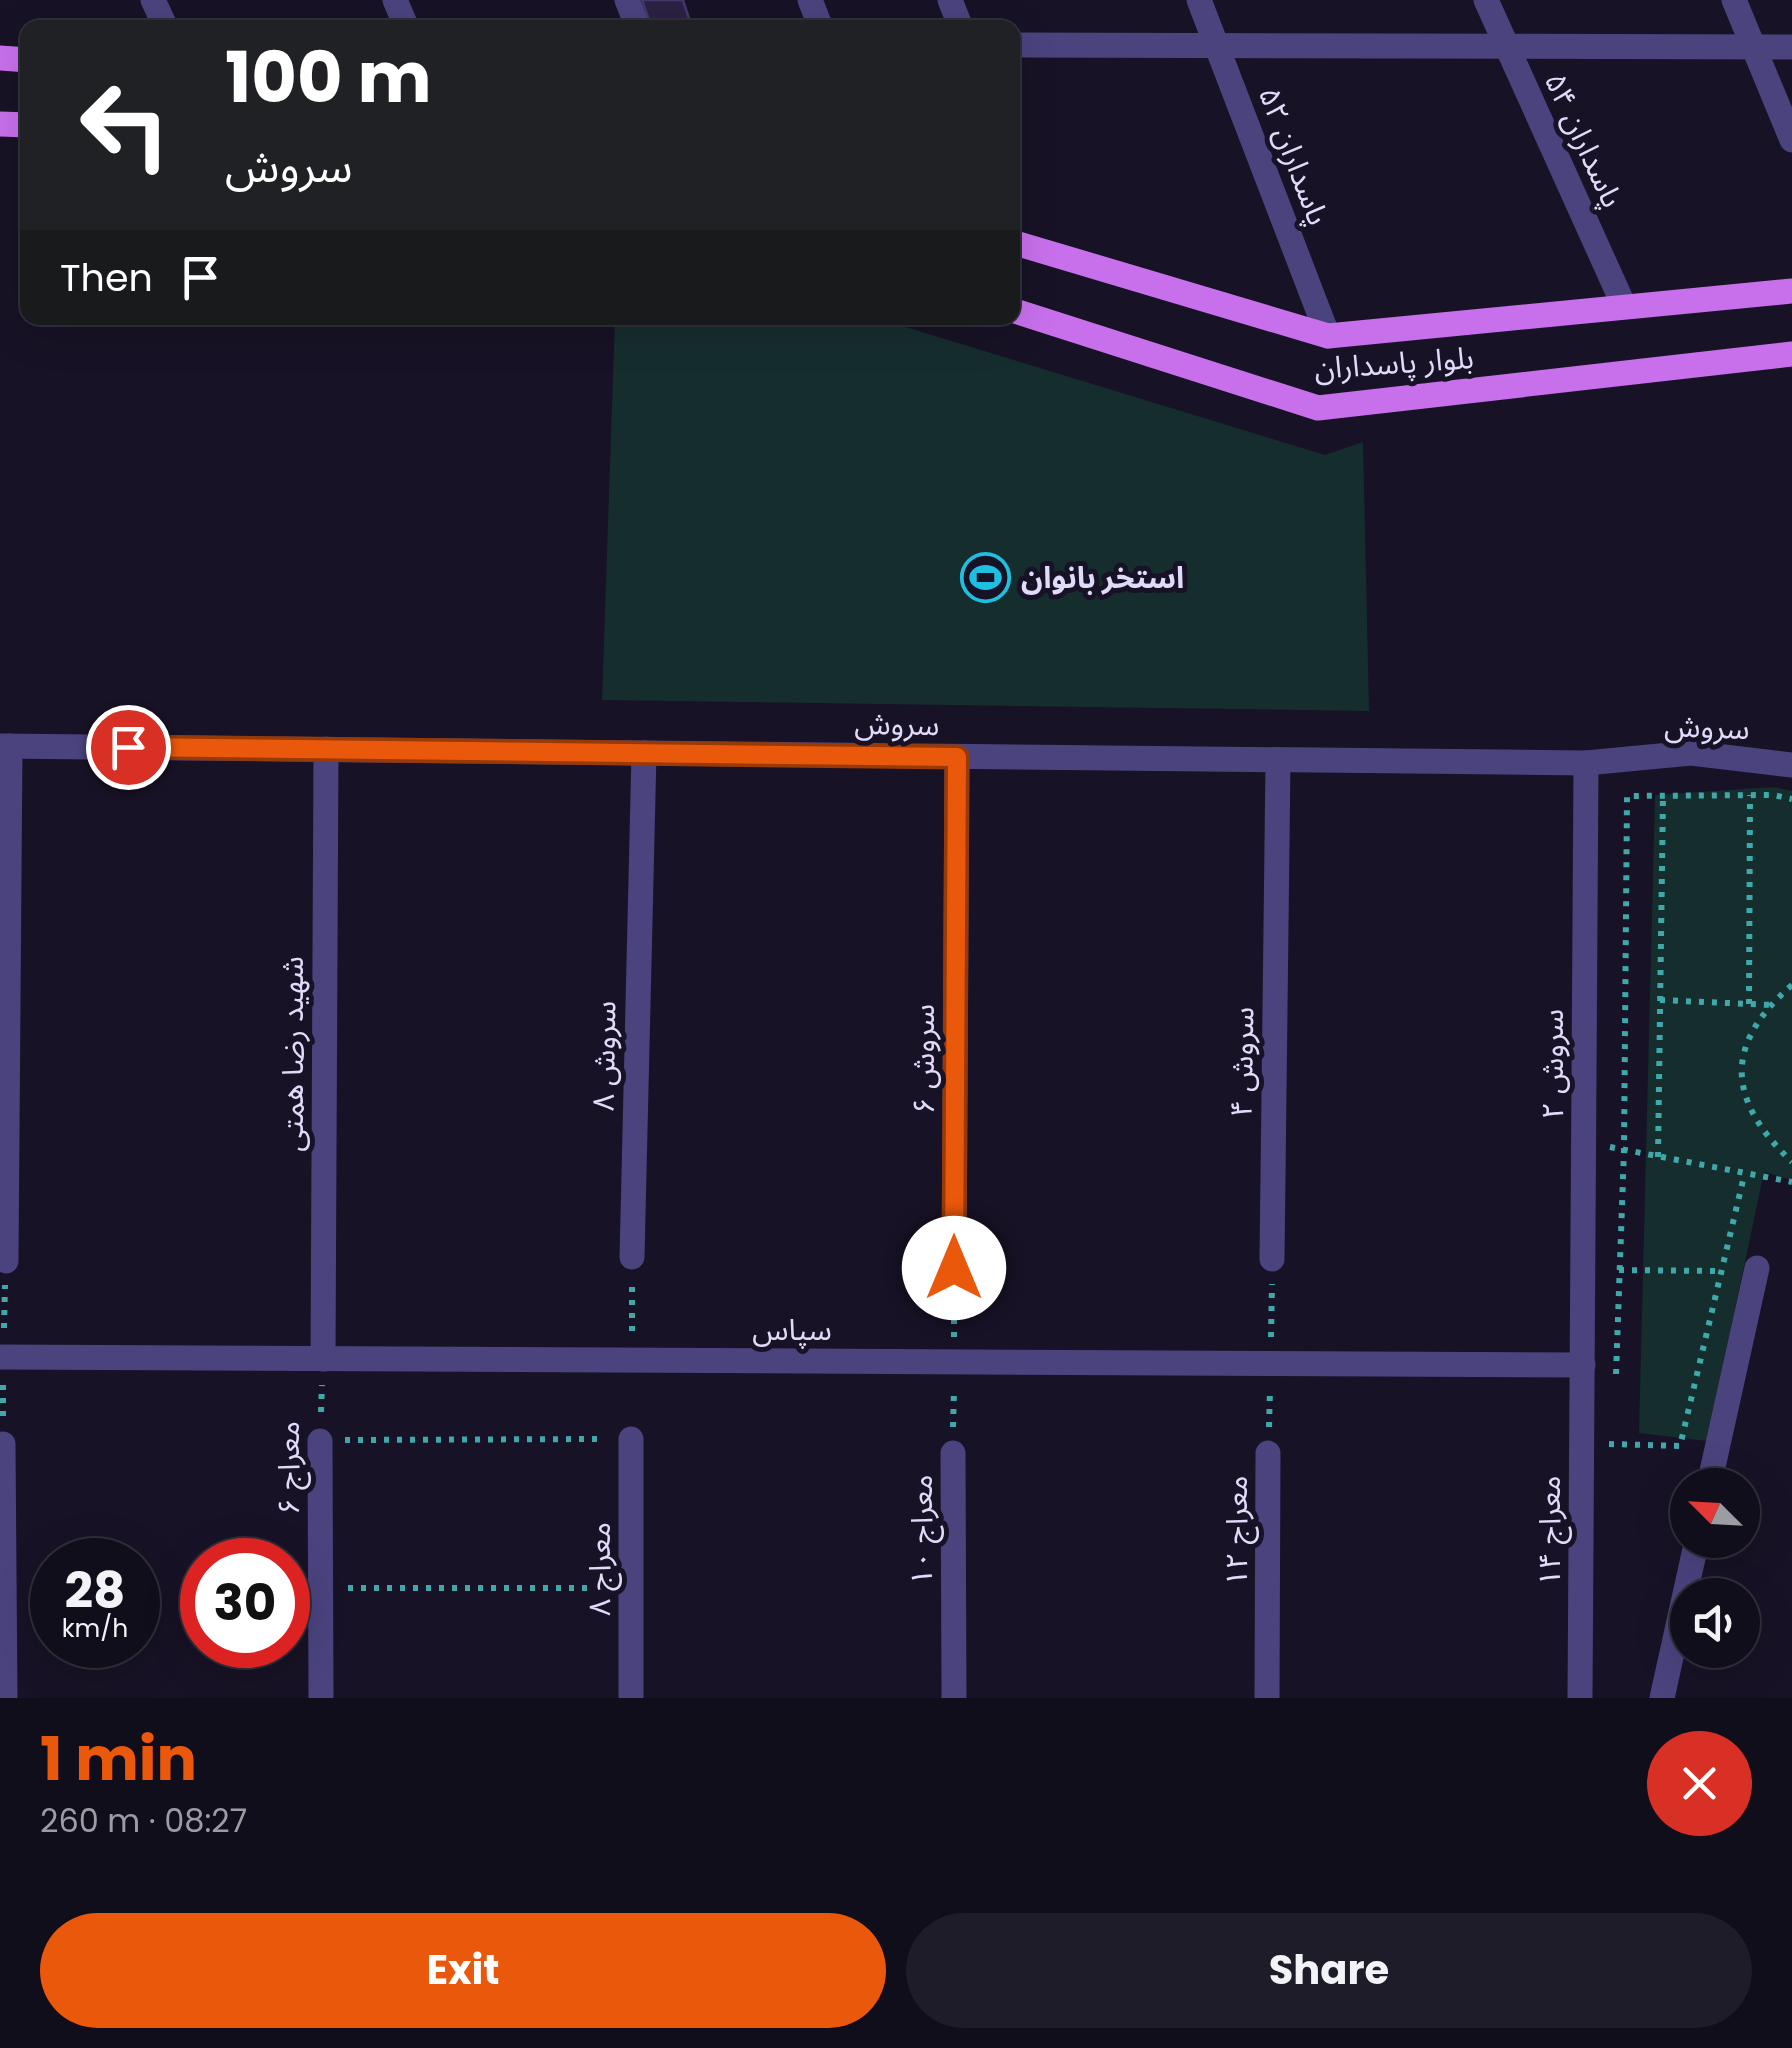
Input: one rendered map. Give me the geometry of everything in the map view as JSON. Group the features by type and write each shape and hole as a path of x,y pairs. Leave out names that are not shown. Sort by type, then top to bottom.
{"main road":[{"name":"بلوار پاسداران","path":"1020,244 1328,336 1792,292"},
{"name":"بلوار پاسداران","path":"1020,313 1318,408 1792,354"}],"street":[{"name":"پاسداران ۵۲","path":"1199,0 1328,336"},
{"name":"پاسداران ۵۴","path":"1486,0 1624,306"},
{"path":"1734,0 1792,140"},
{"path":"1020,45 1792,47"},
{"path":"5,746 6,1261"},
{"name":"سروش","path":"5,746 1586,764 1690,753 1792,766"},
{"name":"شهید رضا همتی","path":"323,1359 326,749"},
{"name":"سروش ۸","path":"632,1256 644,753"},
{"name":"سروش ۶","path":"954,1268 957,757"},
{"name":"سروش ۴","path":"1272,1260 1278,761"},
{"name":"سروش ۲","path":"1583,1365 1586,764"},
{"path":"1713,1468 1757,1268"},
{"name":"سپاس","path":"2,1357 1583,1365"},
{"name":"معراج ۱۴","path":"1580,1698 1583,1365"},
{"name":"معراج ۸","path":"631,1439 631,1698"},
{"name":"معراج ۶","path":"320,1440 320,1698"},
{"path":"3,1444 5,1698"},
{"name":"معراج ۱۰","path":"953,1453 954,1698"},
{"name":"معراج ۱۲","path":"1267,1698 1268,1453"},
{"path":"1662,1698 1693,1558"}],"path":[{"path":"1749,1004 1750,795"},
{"path":"1615,1386 1624,1150 1628,796 1750,795 1792,800"},
{"path":"1658,1157 1663,796"},
{"path":"1792,984 1747,1036 1742,1085 1760,1131 1792,1162"},
{"path":"1660,1000 1773,1005"},
{"path":"1584,1141 1744,1176 1792,1182"},
{"path":"1582,1443 1680,1446 1744,1176"},
{"path":"632,1256 632,1360"},
{"path":"1270,1364 1272,1260"},
{"path":"3,1444 6,1261"},
{"path":"954,1268 954,1362"},
{"path":"1583,1270 1722,1272 1757,1268"},
{"name":"معراج ۶","path":"320,1440 323,1359"},
{"name":"معراج ۱۰","path":"953,1453 954,1362"},
{"name":"معراج ۱۲","path":"1268,1453 1270,1364"},
{"path":"1613,1444 1614,1424"},
{"path":"320,1440 631,1439"},
{"path":"320,1588 632,1588"}],"green space":[{"name":"استخر بانوان","path":"615,325 899,325 1325,455 1363,442 1369,711 602,700"},
{"path":"1774,787 1792,791 1792,1180 1764,1172 1707,1441 1639,1433 1655,795"}],"building":[{"path":"642,0 683,0 689,20 649,20"}],"place":[{"name":"استخر بانوان","path":"986,577"}],"route":[{"path":"128,747 957,757 954,1268"}]}
